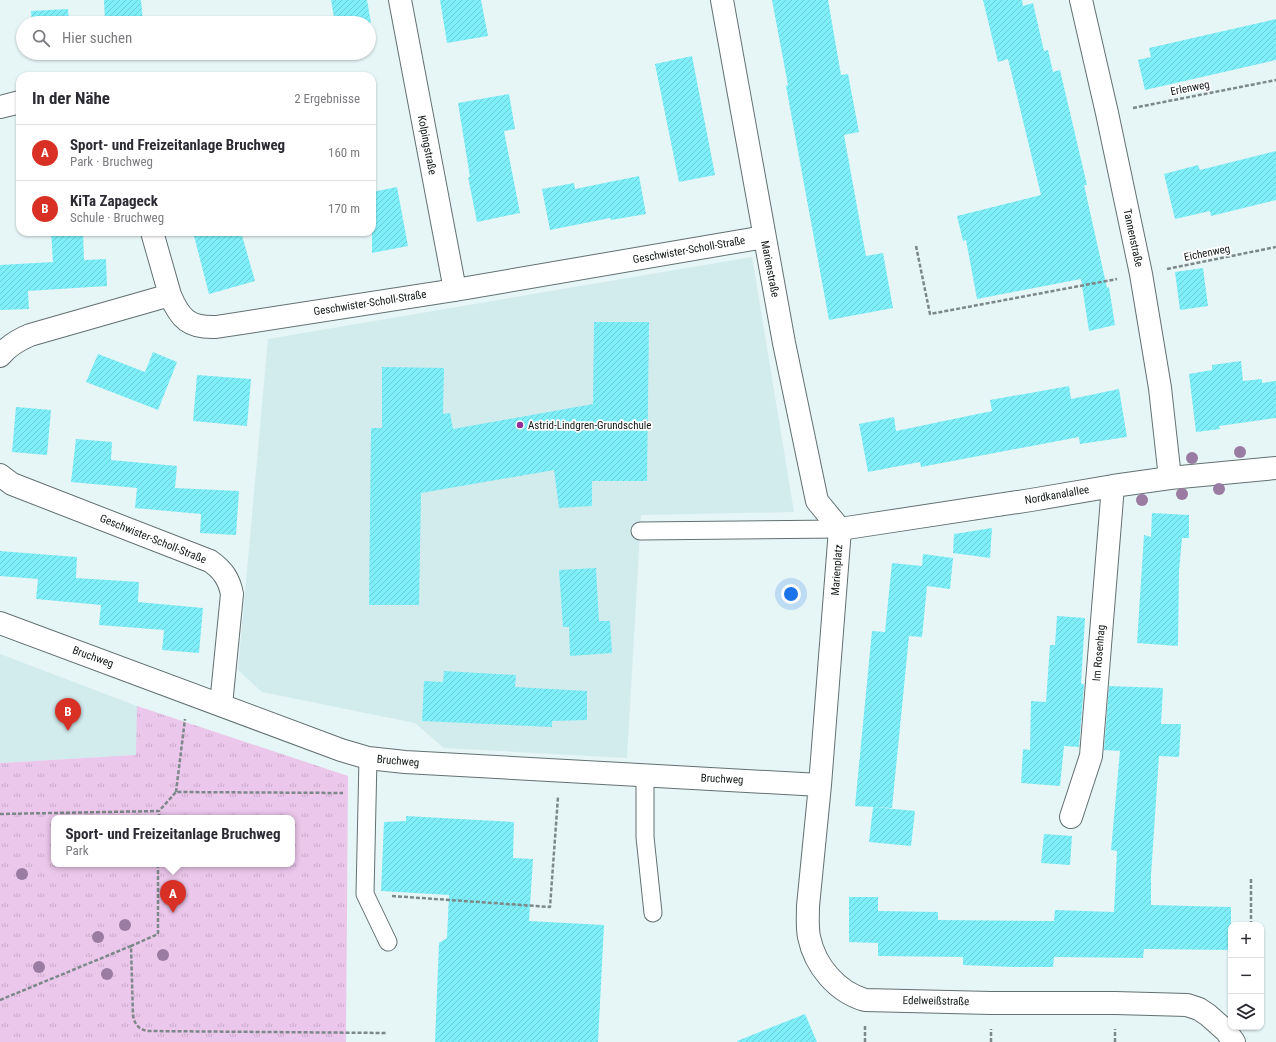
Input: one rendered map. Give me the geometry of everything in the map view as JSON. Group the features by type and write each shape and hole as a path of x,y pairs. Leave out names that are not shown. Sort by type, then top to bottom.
{"street":[{"name":"Kolpingstraße","path":"400,0 454,290"},
{"name":"Marienstraße","path":"722,0 784,343 817,501 840,530"},
{"name":"Tannenstraße","path":"1081,0 1107,113 1141,274 1160,388 1170,478"},
{"path":"0,107 16,103"},
{"name":"Geschwister-Scholl-Straße","path":"153,236 170,295 181,316 198,326 207,327 216,327 454,290 764,237"},
{"path":"0,356 5,350 16,342 30,335 170,295"},
{"name":"Nordkanalallee","path":"840,530 1113,486 1170,478 1276,468"},
{"name":"Geschwister-Scholl-Straße","path":"0,475 12,484 210,561 226,575 232,594 221,705"},
{"name":"Im Rosenhag","path":"1071,817 1091,756 1113,486"},
{"name":"Marienplatz","path":"820,786 840,530"},
{"name":"Bruchweg","path":"0,623 341,750 368,758 405,762 820,786"},
{"name":"Edelweißstraße","path":"820,786 808,906 809,936 811,946 821,966 835,984 847,992 865,1000 1187,1005 1199,1009 1208,1015 1226,1031 1234,1042"}],"lane":[{"name":"Marienplatz","path":"640,531 840,530"},
{"path":"368,758 365,894 388,942"},
{"path":"645,775 645,837 653,912"}],"path":[{"name":"Erlenweg","path":"1107,113 1276,80"},
{"name":"Eichenweg","path":"916,246 930,314 1276,248"},
{"path":"159,815 159,811 176,792 189,693"},
{"path":"365,894 550,907 560,771"},
{"path":"176,792 367,794"},
{"path":"0,814 159,811"},
{"path":"0,1000 158,934 158,867"},
{"path":"1251,879 1251,922"},
{"path":"131,946 133,1016 135,1022 142,1030 386,1033"}],"shaded area":[{"name":"Astrid-Lindgren-Grundschule","path":"752,257 794,512 641,515 627,758 444,748 415,723 262,692 238,670 268,339"},
{"path":"0,654 137,706 137,755 0,763"}],"green space":[{"path":"137,706 348,776 346,1042 0,1042 0,763 136,755"}],"building":[{"path":"104,0 141,0 142,16 105,16"},
{"path":"331,0 367,0 370,16 334,16"},
{"path":"440,0 481,0 488,36 447,43"},
{"path":"772,0 828,0 841,75 848,74 859,132 844,135 866,256 883,253 893,308 829,320 786,86 788,85"},
{"path":"983,0 1022,0 1023,6 1033,3 1044,51 1048,50 1053,72 1060,70 1087,185 1084,185 1107,288 1109,287 1115,325 1089,331 1081,279 977,299 966,240 963,241 957,216 1041,195 1008,59 998,62"},
{"path":"68,9 68,16 31,16 31,11"},
{"path":"1276,19 1276,60 1145,90 1138,60 1151,57 1149,48"},
{"path":"692,56 715,175 679,182 655,64"},
{"path":"509,94 515,129 504,131 520,213 477,222 468,177 470,177 458,103"},
{"path":"1276,151 1276,200 1211,216 1210,211 1175,219 1164,174 1198,165 1200,170"},
{"path":"639,176 646,214 611,220 610,218 550,230 542,189 574,183 575,189"},
{"path":"397,187 408,246 372,253 372,236 376,236 376,191"},
{"path":"51,236 83,236 84,260 106,259 107,286 28,291 29,309 0,310 0,265 53,262"},
{"path":"194,236 242,236 255,281 209,294"},
{"path":"1203,268 1208,306 1180,310 1175,272"},
{"path":"594,322 649,322 647,481 592,481 592,506 559,508 554,470 421,493 419,605 369,605 371,428 382,428 382,367 444,368 443,414 450,413 453,429 593,404"},
{"path":"153,352 177,362 158,410 86,382 98,354 145,372"},
{"path":"1241,361 1243,381 1262,379 1262,383 1276,381 1276,418 1219,426 1220,429 1196,432 1189,374 1212,370 1212,365"},
{"path":"197,375 251,379 247,426 193,421"},
{"path":"1069,386 1071,399 1119,389 1127,437 1080,444 1079,437 921,467 920,462 868,472 859,424 894,417 896,431 992,411 990,400"},
{"path":"16,407 51,410 47,455 12,452"},
{"path":"76,439 112,442 111,460 177,466 175,488 239,491 236,535 200,533 201,514 135,508 137,488 71,482"},
{"path":"1152,513 1189,515 1189,538 1182,538 1179,571 1178,646 1137,643 1144,535 1151,537"},
{"path":"992,528 990,558 953,553 954,534"},
{"path":"0,551 77,557 76,578 139,582 138,602 203,608 199,653 162,650 164,630 99,625 101,605 36,599 38,579 0,576"},
{"path":"923,554 953,558 950,589 927,586 922,637 909,636 892,808 855,806 872,631 885,632 892,563 922,566"},
{"path":"596,568 599,621 610,621 612,653 570,656 569,627 563,627 559,570"},
{"path":"1057,616 1085,618 1081,684 1084,684 1079,747 1064,746 1060,786 1021,783 1023,749 1030,750 1031,701 1046,702 1050,645 1055,645"},
{"path":"444,671 516,675 515,687 587,691 587,720 552,721 552,727 422,721 424,681 443,682"},
{"path":"1109,686 1163,688 1161,724 1181,724 1179,757 1159,756 1151,875 1151,905 1231,907 1231,922 1228,922 1228,950 1144,949 1143,958 1054,957 1053,967 1013,967 963,965 963,957 878,956 878,943 849,942 849,897 878,897 878,911 938,912 938,920 1054,921 1055,910 1114,912 1117,851 1111,850 1120,751 1104,750"},
{"path":"873,807 915,811 911,846 869,842"},
{"path":"406,816 514,822 513,858 533,859 529,921 604,925 598,1042 435,1042 439,943 447,938 449,895 381,891 384,822 406,821"},
{"path":"1044,834 1072,836 1070,865 1041,863"},
{"path":"805,1014 817,1042 737,1041"}],"place":[{"name":"Astrid-Lindgren-Grundschule","path":"520,425"},
{"name":"KiTa Zapageck","path":"68,731"},
{"name":"Sport- und Freizeitanlage Bruchweg","path":"173,913"}]}
